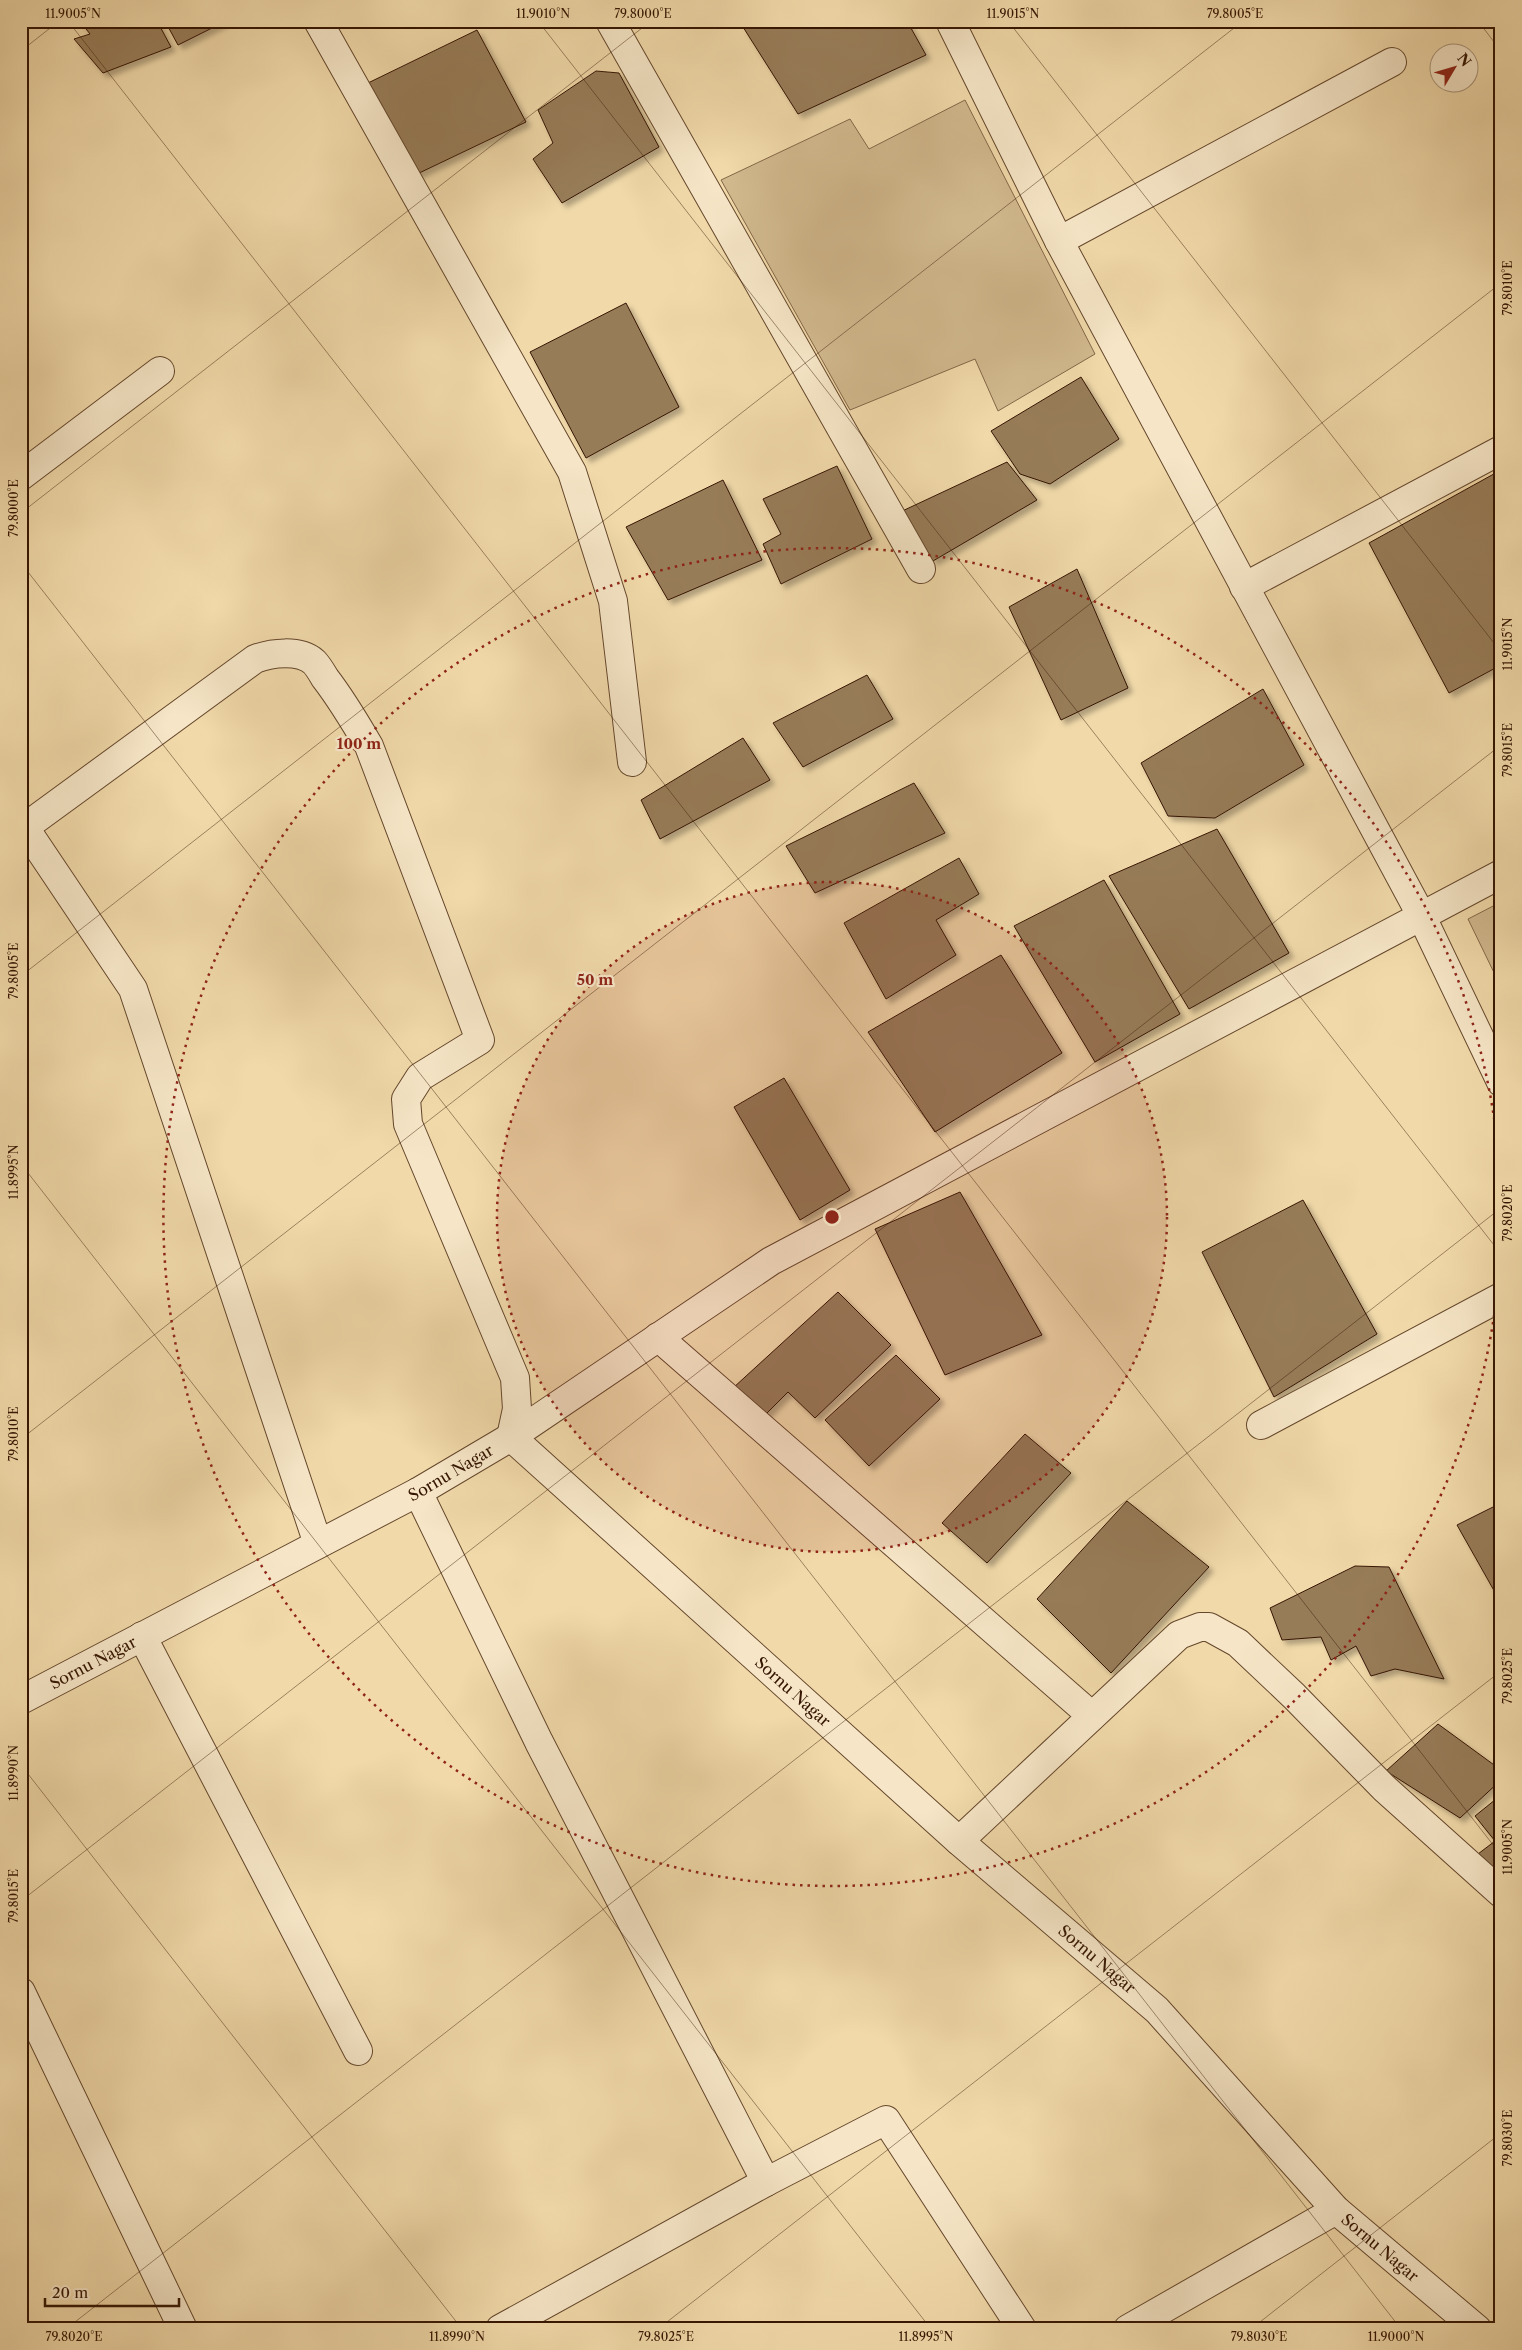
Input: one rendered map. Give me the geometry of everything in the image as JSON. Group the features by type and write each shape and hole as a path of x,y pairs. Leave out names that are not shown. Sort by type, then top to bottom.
{"street":[{"path":"318,21 572,472 613,601 632,762"},
{"path":"610,21 922,569"},
{"path":"950,21 1059,241 1421,915 1501,1082"},
{"path":"1059,241 1392,62"},
{"path":"21,476 160,371"},
{"path":"1244,587 1501,450"},
{"path":"318,1544 133,990 23,827 255,659 267,654 300,656 314,661 344,703 369,746 480,1040 420,1077 406,1099 408,1124 514,1378 517,1409 511,1437"},
{"path":"511,1437 771,1261 1501,874"},
{"path":"1261,1425 1501,1297"},
{"path":"658,1337 1092,1716"},
{"name":"Sornu Nagar","path":"21,1700 418,1492 511,1437 959,1841 1157,2010 1336,2210 1476,2329"},
{"path":"418,1492 539,1742 766,2182"},
{"path":"959,1841 1179,1635 1200,1627 1218,1631 1238,1643 1294,1696 1384,1788 1501,1893"},
{"path":"142,1636 358,2051"},
{"path":"21,1992 183,2329"},
{"path":"500,2329 766,2182 886,2120 1022,2329"},
{"path":"1128,2329 1336,2210"}],"shaded area":[{"path":"965,100 1095,354 998,411 975,359 850,410 721,180 850,119 869,149"},
{"path":"1501,902 1501,987 1468,919"}],"building":[{"path":"80,21 157,21 171,47 103,73 74,39 90,34"},
{"path":"165,21 226,21 178,45"},
{"path":"755,21 907,21 926,55 798,114 743,27"},
{"path":"477,30 526,122 415,175 368,83"},
{"path":"596,71 619,73 659,147 562,203 533,159 553,143 538,110"},
{"path":"626,303 679,407 586,458 530,352"},
{"path":"1081,377 1119,439 1050,484 1020,474 991,431"},
{"path":"1007,462 1037,500 933,561 898,513"},
{"path":"837,466 872,539 781,584 763,544 781,534 763,499"},
{"path":"1501,470 1501,665 1449,693 1369,543"},
{"path":"723,480 762,560 668,600 626,527"},
{"path":"1077,569 1128,688 1061,720 1009,607"},
{"path":"867,675 893,719 803,767 773,723"},
{"path":"1263,689 1304,765 1215,818 1168,816 1141,763"},
{"path":"743,738 770,780 660,839 641,800"},
{"path":"914,783 945,833 815,893 786,846"},
{"path":"1217,829 1289,953 1189,1009 1109,876"},
{"path":"959,858 979,894 936,920 956,955 886,999 844,923"},
{"path":"1104,880 1180,1014 1095,1062 1014,926"},
{"path":"1001,955 1062,1053 935,1132 868,1032"},
{"path":"784,1078 850,1190 800,1220 734,1107"},
{"path":"960,1192 1042,1335 945,1375 875,1229"},
{"path":"1303,1200 1377,1334 1274,1397 1202,1252"},
{"path":"838,1292 891,1345 815,1418 788,1392 764,1416 733,1388"},
{"path":"896,1355 940,1399 869,1466 825,1420"},
{"path":"1025,1434 1071,1473 987,1563 942,1523"},
{"path":"1127,1501 1209,1567 1111,1673 1037,1599"},
{"path":"1501,1503 1501,1603 1457,1525"},
{"path":"1355,1566 1389,1567 1444,1679 1395,1669 1371,1676 1356,1646 1331,1660 1321,1637 1282,1640 1270,1608"},
{"path":"1438,1724 1501,1770 1501,1780 1460,1818 1386,1771"},
{"path":"1501,1795 1501,1877 1478,1854 1495,1841 1475,1816"}]}
